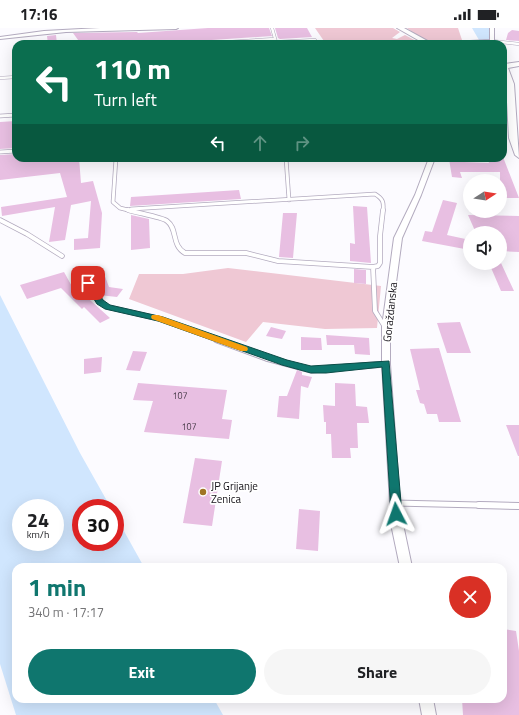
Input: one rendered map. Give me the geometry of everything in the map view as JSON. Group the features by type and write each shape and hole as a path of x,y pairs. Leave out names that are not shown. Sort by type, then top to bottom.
{"street":[{"path":"0,38 31,33 66,30 176,28"},
{"path":"400,28 420,40"},
{"path":"491,40 492,28"},
{"path":"507,62 519,64"},
{"path":"507,65 519,64"},
{"path":"507,76 510,90 513,138 519,155"},
{"path":"507,86 510,90"},
{"name":"Goraždanska","path":"405,563 397,524 395,503 386,364 386,328 398,238 418,195 430,162"},
{"path":"427,703 429,715"}],"lane":[{"path":"260,40 274,39 272,28"},
{"path":"507,43 519,44"},
{"path":"0,78 12,77"},
{"path":"0,116 12,115"},
{"path":"0,152 12,150"},
{"path":"116,162 113,202 115,205 126,210 166,221 172,227 177,246 185,253 246,253 278,261 373,268 378,266 380,263 380,236 384,203 382,198 375,194 126,210"},
{"path":"286,162 289,200"},
{"path":"0,220 27,234 62,256"},
{"path":"373,268 375,312 386,328"},
{"path":"82,274 100,302 108,307 160,318 266,358 311,370 386,364"},
{"path":"395,503 519,506"}],"shaded area":[{"path":"315,28 393,28 400,32 392,38 397,39 405,35 414,40 323,40"},
{"path":"407,28 458,28 462,40 428,40"},
{"path":"228,268 381,286 377,328 325,329 263,322 246,342 129,299 139,274 183,274"}],"water":[{"path":"472,28 489,28 490,40 479,40"},
{"path":"0,295 80,453 106,499 72,499 72,551 124,551 124,531 142,563 12,563 12,702 0,664"},
{"path":"12,703 216,703 223,715 16,715"}],"building":[{"path":"208,28 269,28 272,36 212,40 78,40 73,33 138,33"},
{"path":"275,28 307,28 312,37 280,39 278,38"},
{"path":"512,30 519,31 519,41 506,40 508,33"},
{"path":"56,35 57,40 48,40 47,36"},
{"path":"12,121 12,148 0,149 0,122"},
{"path":"12,154 12,162 79,162 81,183 93,181 102,213 100,248 74,250 74,239 88,238 91,201 71,205 65,240 49,242 55,207 2,216 1,207 67,197 60,173 0,180 0,155"},
{"path":"450,162 505,162 519,198 507,198 507,174 500,174 500,172 460,172 462,178 452,177"},
{"path":"239,190 241,199 130,206 131,197"},
{"path":"443,200 457,203 447,235 463,238 463,249 422,241 425,231 432,232"},
{"path":"353,206 367,207 371,263 350,261 350,243 355,244"},
{"path":"283,213 297,213 293,258 279,257"},
{"path":"131,215 149,219 150,248 131,250"},
{"path":"507,216 519,216 519,252 507,251 507,226 473,226 469,218 507,218"},
{"path":"354,269 366,270 366,284 354,283"},
{"path":"492,270 504,270 514,291 501,291"},
{"path":"64,272 74,290 85,286 90,293 81,292 110,318 100,323 84,307 82,309 61,288 27,299 20,285"},
{"path":"104,274 109,287 123,289 117,297 99,295 92,283 95,282 92,276"},
{"path":"460,322 471,353 447,353 437,323"},
{"path":"271,327 286,331 282,339 266,336"},
{"path":"326,335 369,338 370,355 355,354 354,345 327,345"},
{"path":"301,337 321,338 322,350 301,350"},
{"path":"439,348 461,422 439,422 437,414 427,414 424,404 420,403 416,390 420,390 410,349"},
{"path":"133,351 147,352 140,371 126,370"},
{"path":"102,357 101,372 84,374 84,359"},
{"path":"297,370 302,372 302,375 312,377 308,388 301,386 299,419 277,417 279,396 287,396"},
{"path":"138,383 227,390 222,419 232,420 229,439 144,432 153,401 133,400"},
{"path":"335,383 355,384 356,406 367,407 369,423 357,423 358,448 350,448 351,458 332,458 331,434 326,434 326,422 324,422 323,405 335,406"},
{"path":"506,425 519,425 519,456 518,456"},
{"name":"JP Grijanje Zenica","path":"195,458 222,461 212,526 183,523"},
{"path":"299,509 320,511 318,551 296,549"},
{"path":"507,630 516,631 519,651 519,715 463,715 462,703 507,703"}],"slow traffic":[{"path":"155,317 244,349"}],"place":[{"name":"JP Grijanje Zenica","path":"203,492"}],"route":[{"path":"88,283 100,302 108,307 160,318 266,358 311,370 386,364 396,514"}]}
